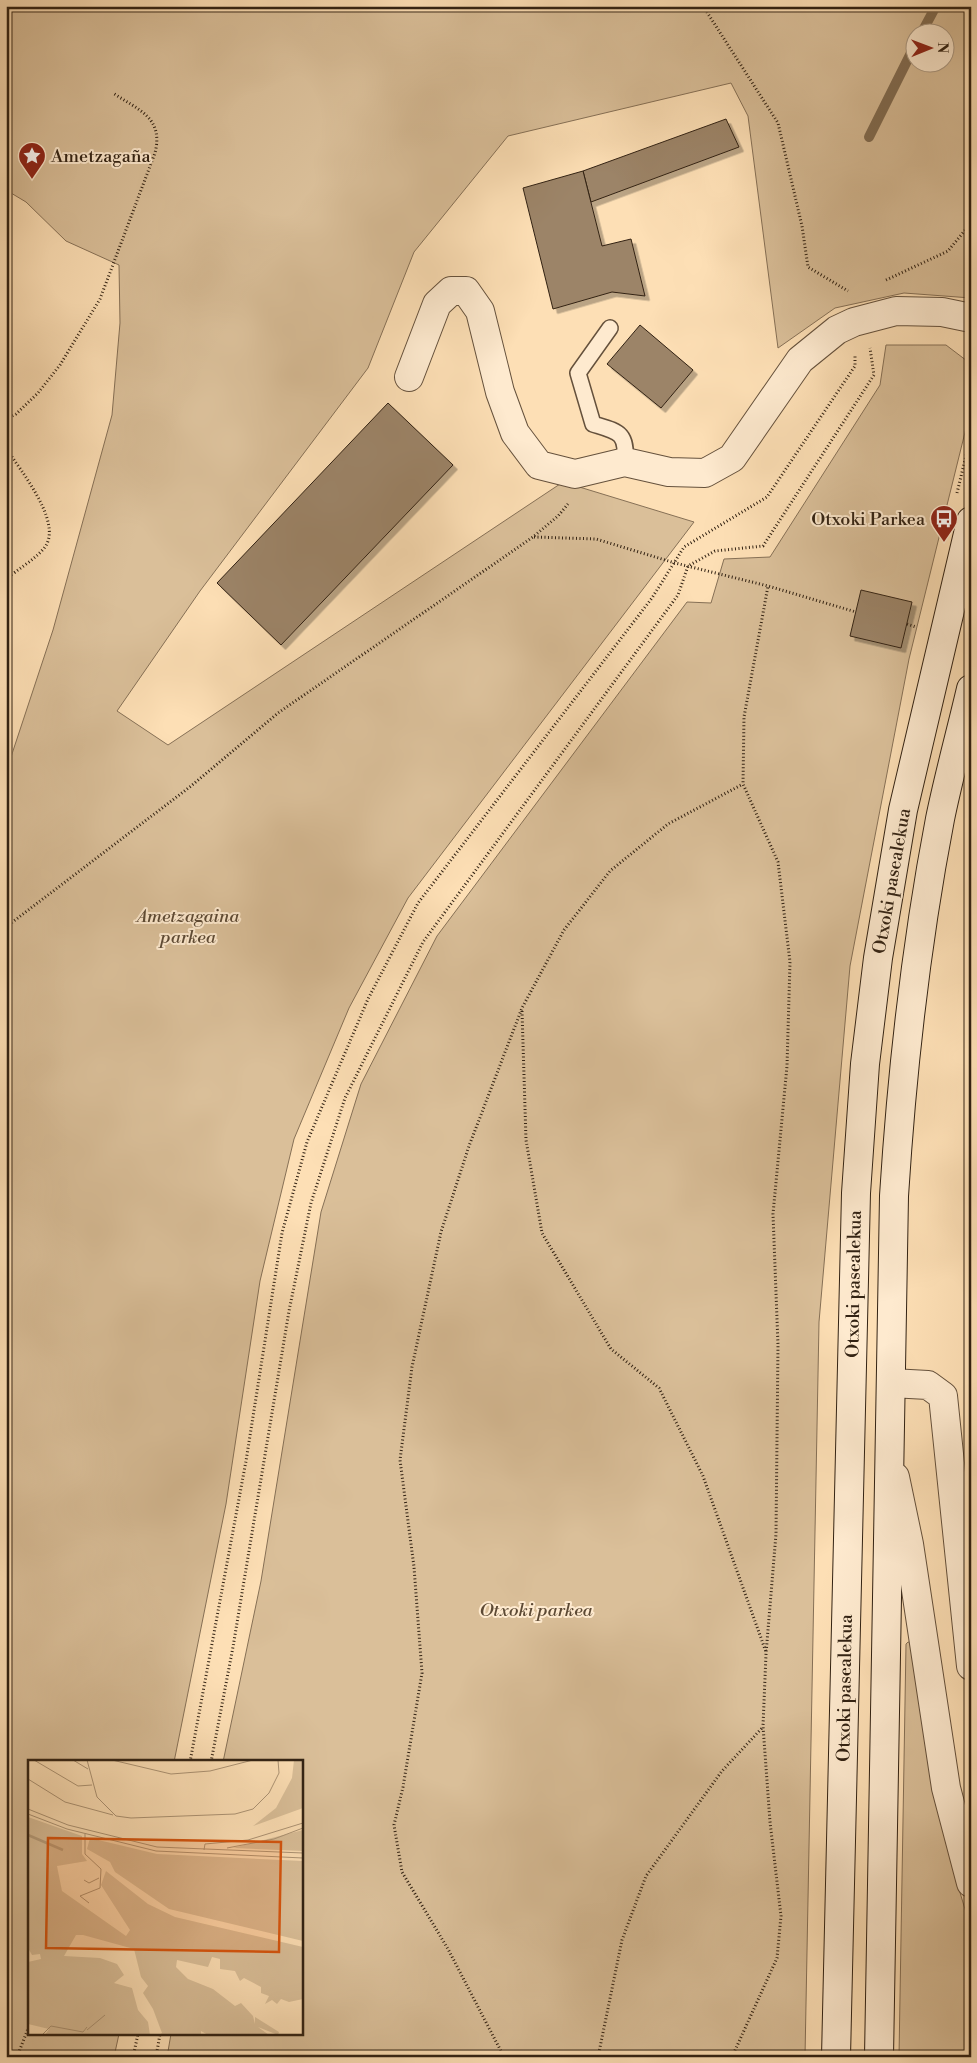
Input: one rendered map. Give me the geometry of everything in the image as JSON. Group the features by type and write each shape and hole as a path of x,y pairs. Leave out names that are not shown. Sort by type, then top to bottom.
{"main road":[{"path":"409,377 437,304 451,291 466,291 480,311 500,392 515,433 539,465 575,474 625,462 669,472 705,473 732,458 800,360 836,330 860,320 896,311 942,312 971,318"},
{"name":"Otxoki pasealekua","path":"836,2057 856,1193 865,1064 878,958 903,810 971,521"},
{"name":"Otxoki pasealekua","path":"879,2057 894,1196 901,1091 913,987 940,818 971,689"},
{"path":"891,1383 928,1385 943,1396 971,1666"},
{"name":"Otxoki pasealekua","path":"890,1452 909,1544 946,1788 971,1883"}],"lane":[{"path":"610,328 578,373 593,424 617,432 626,445 625,462"}],"path":[{"path":"211,1760 233,1647 289,1311 311,1203 344,1098 422,942 678,595 688,566 715,551 763,546 874,375 854,294 808,267 802,226 778,123 703,6"},
{"path":"6,419 16,414 38,393 60,365 100,298 155,153 159,138 156,127 147,115 113,93"},
{"path":"879,283 948,251 971,223"},
{"path":"190,1760 246,1460 282,1233 307,1142 368,999 418,903 652,598 684,548 767,497 855,366 860,320"},
{"path":"6,448 47,514 50,528 46,547 6,579"},
{"path":"6,927 191,786 278,713 533,537 558,516 578,492 590,470"},
{"path":"533,537 596,540 675,563 768,586 856,612"},
{"path":"732,2057 777,1958 781,1916 770,1822 763,1726 766,1654 776,1534 778,1345 773,1214 786,1066 790,962 778,862 743,784 744,717 768,586"},
{"path":"504,2057 448,1949 402,1872 394,1826 403,1786 422,1673 414,1567 400,1460 412,1367 441,1232 469,1146 522,1008 564,930 610,871 668,824 743,784"},
{"path":"522,1008 526,1140 542,1233 610,1349 660,1388 703,1476 766,1654"},
{"path":"598,2057 622,1940 646,1876 722,1772 763,1726"},
{"path":"17,2057 28,2029"},
{"path":"134,2057 138,2036"},
{"path":"156,2057 160,2036"}],"green space":[{"name":"Ametzagaina parkea","path":"6,6 971,6 971,298 904,293 835,308 778,348 748,116 731,83 508,136 414,252 368,368 200,591 117,711 168,745 563,482 694,522 408,898 349,1008 294,1139 260,1281 226,1504 174,1760 28,1760 28,2036 119,2036 114,2057 6,2057 6,772 53,630 112,415 120,323 119,265 66,241 26,202 6,190"},
{"name":"Otxoki parkea","path":"886,345 946,345 971,364 971,408 909,659 850,966 819,1322 805,2057 167,2057 171,2036 302,2036 302,1760 223,1760 261,1581 321,1212 361,1084 437,936 687,602 711,603 724,559 770,557 880,385"},
{"path":"908,1642 912,1643 958,1886 971,1929 971,2057 899,2057 906,1644"}],"building":[{"path":"726,119 739,147 591,202 583,171"},
{"path":"583,171 602,246 631,239 645,296 612,292 553,309 523,188"},
{"path":"640,325 693,370 661,408 607,364"},
{"path":"388,403 453,465 281,645 217,583"},
{"path":"861,590 912,602 901,648 850,636"}],"waterway":[{"path":"927,22 936,6"},
{"path":"869,137 904,67"}],"place":[{"name":"Ametzagaña","path":"32,180"},
{"name":"Otxoki Parkea","path":"944,543"}]}
